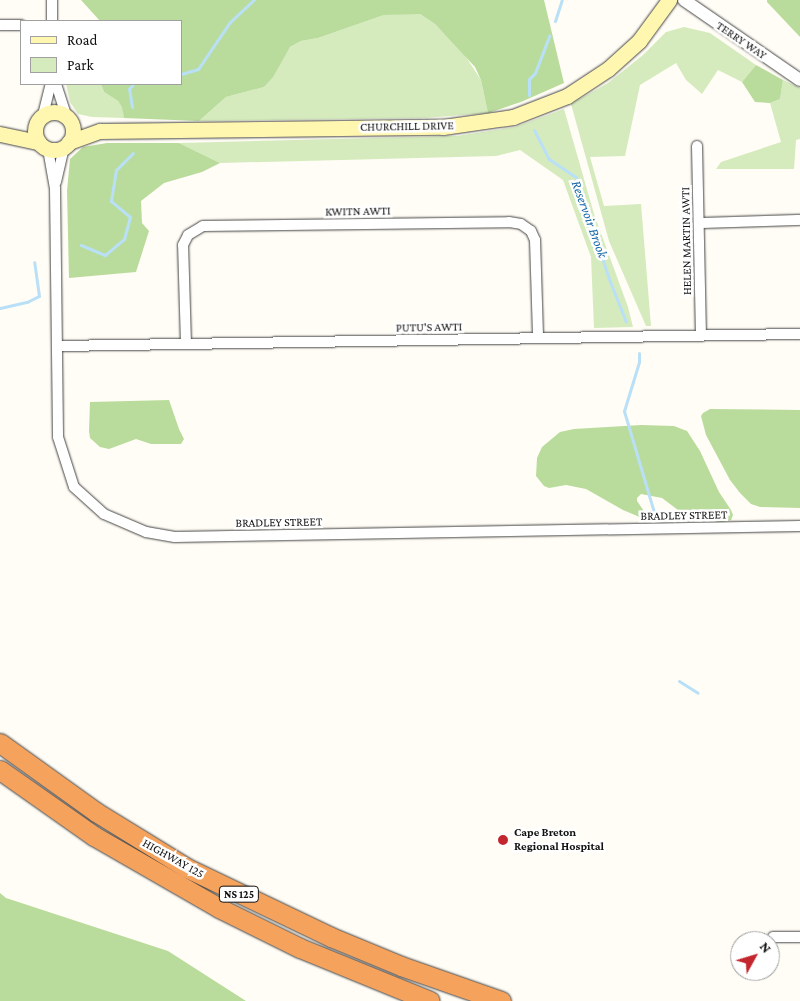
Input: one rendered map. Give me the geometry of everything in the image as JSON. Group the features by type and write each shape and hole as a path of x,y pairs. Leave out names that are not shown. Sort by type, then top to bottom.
{"highway":[{"name":"HIGHWAY 125","path":"0,743 35,770 118,827 219,884 372,954 501,1001"},
{"name":"HIGHWAY 125","path":"0,770 94,836 219,908 300,948 430,1001"}],"main road":[{"name":"CHURCHILL DRIVE","path":"67,144 100,131 427,128 467,125 513,117 567,96 608,69 639,41 670,0"},
{"path":"55,112 68,118 73,131 67,144 59,149 0,134 55,112"},
{"name":"CHURCHILL DRIVE","path":"68,118 100,131"},
{"path":"39,120 43,145"}],"street":[{"path":"52,0 52,20"},
{"name":"TERRY WAY","path":"684,0 800,80"},
{"path":"0,25 20,25"},
{"path":"39,120 51,85"},
{"path":"56,85 68,118"},
{"name":"BRADLEY STREET","path":"55,188 67,144"},
{"name":"BRADLEY STREET","path":"43,145 55,188 58,437 74,487 104,514 146,532 174,537 800,526"},
{"name":"HELEN MARTIN AWTI","path":"698,146 701,336"},
{"path":"699,223 800,220"},
{"name":"KWITN AWTI","path":"186,344 183,245 188,235 203,226 509,222 521,224 531,231 535,240 538,338"},
{"name":"PUTU'S AWTI","path":"58,346 800,334"},
{"path":"780,937 800,936"}],"green space":[{"path":"81,0 544,0 564,83 521,102 488,113 481,80 475,67 435,24 420,14 384,15 318,38 301,41 290,47 273,77 264,87 226,97 199,121 124,118 122,107 118,101 104,92 101,85 182,85 182,20 99,20"},
{"path":"767,0 800,0 800,37 767,2"},
{"path":"420,14 435,24 464,54 481,80 488,113 424,118 199,121 226,97 264,87 290,47 301,41 318,38 384,15"},
{"path":"684,27 710,33 756,65 742,82 718,70 702,94 686,80 676,63 640,85 625,156 590,157 604,206 641,204 651,326 646,326 609,241 571,104 608,83 643,55 666,32"},
{"path":"756,65 783,80 780,99 770,103 755,102 742,82"},
{"path":"783,80 800,88 800,139 796,140 794,169 716,169 721,162 781,142 770,103 780,99"},
{"path":"66,85 101,85 104,92 118,101 123,107 124,118 92,117 78,114 70,102"},
{"path":"564,109 594,214 628,307 633,327 594,328 591,257 563,180 520,150 496,156 220,163 179,143 457,136 515,127"},
{"path":"107,143 179,143 220,163 202,172 164,183 141,201 142,223 149,231 136,272 69,278 67,191 70,159 83,147"},
{"path":"169,400 184,439 181,444 151,444 136,439 109,449 100,447 90,438 90,402"},
{"path":"710,409 800,410 800,508 760,507 751,504 740,493 730,480 706,435 701,416"},
{"path":"641,425 674,426 687,431 700,451 719,492 731,510 733,515 731,520 723,522 690,519 662,498 641,494 637,501 646,514 642,518 623,510 586,489 566,485 549,488 544,486 536,476 537,458 542,447 560,432 574,429"},
{"path":"0,893 6,898 168,951 246,1001 0,1001"}],"waterway":[{"path":"182,74 198,69 230,22 254,0"},
{"name":"Reservoir Brook","path":"555,21 562,0"},
{"name":"Reservoir Brook","path":"529,95 529,79 535,73 549,36"},
{"path":"132,85 129,89 132,107"},
{"name":"Reservoir Brook","path":"534,130 549,159 576,177 609,279 626,322"},
{"path":"81,245 105,255 124,239 130,217 111,201 116,170 133,153"},
{"path":"0,308 27,302 39,296 34,262"},
{"name":"Reservoir Brook","path":"639,353 639,362 624,411 654,512"},
{"name":"Reservoir Brook","path":"679,681 698,693"}],"place":[{"name":"Cape Breton Regional Hospital","path":"503,840"}]}
